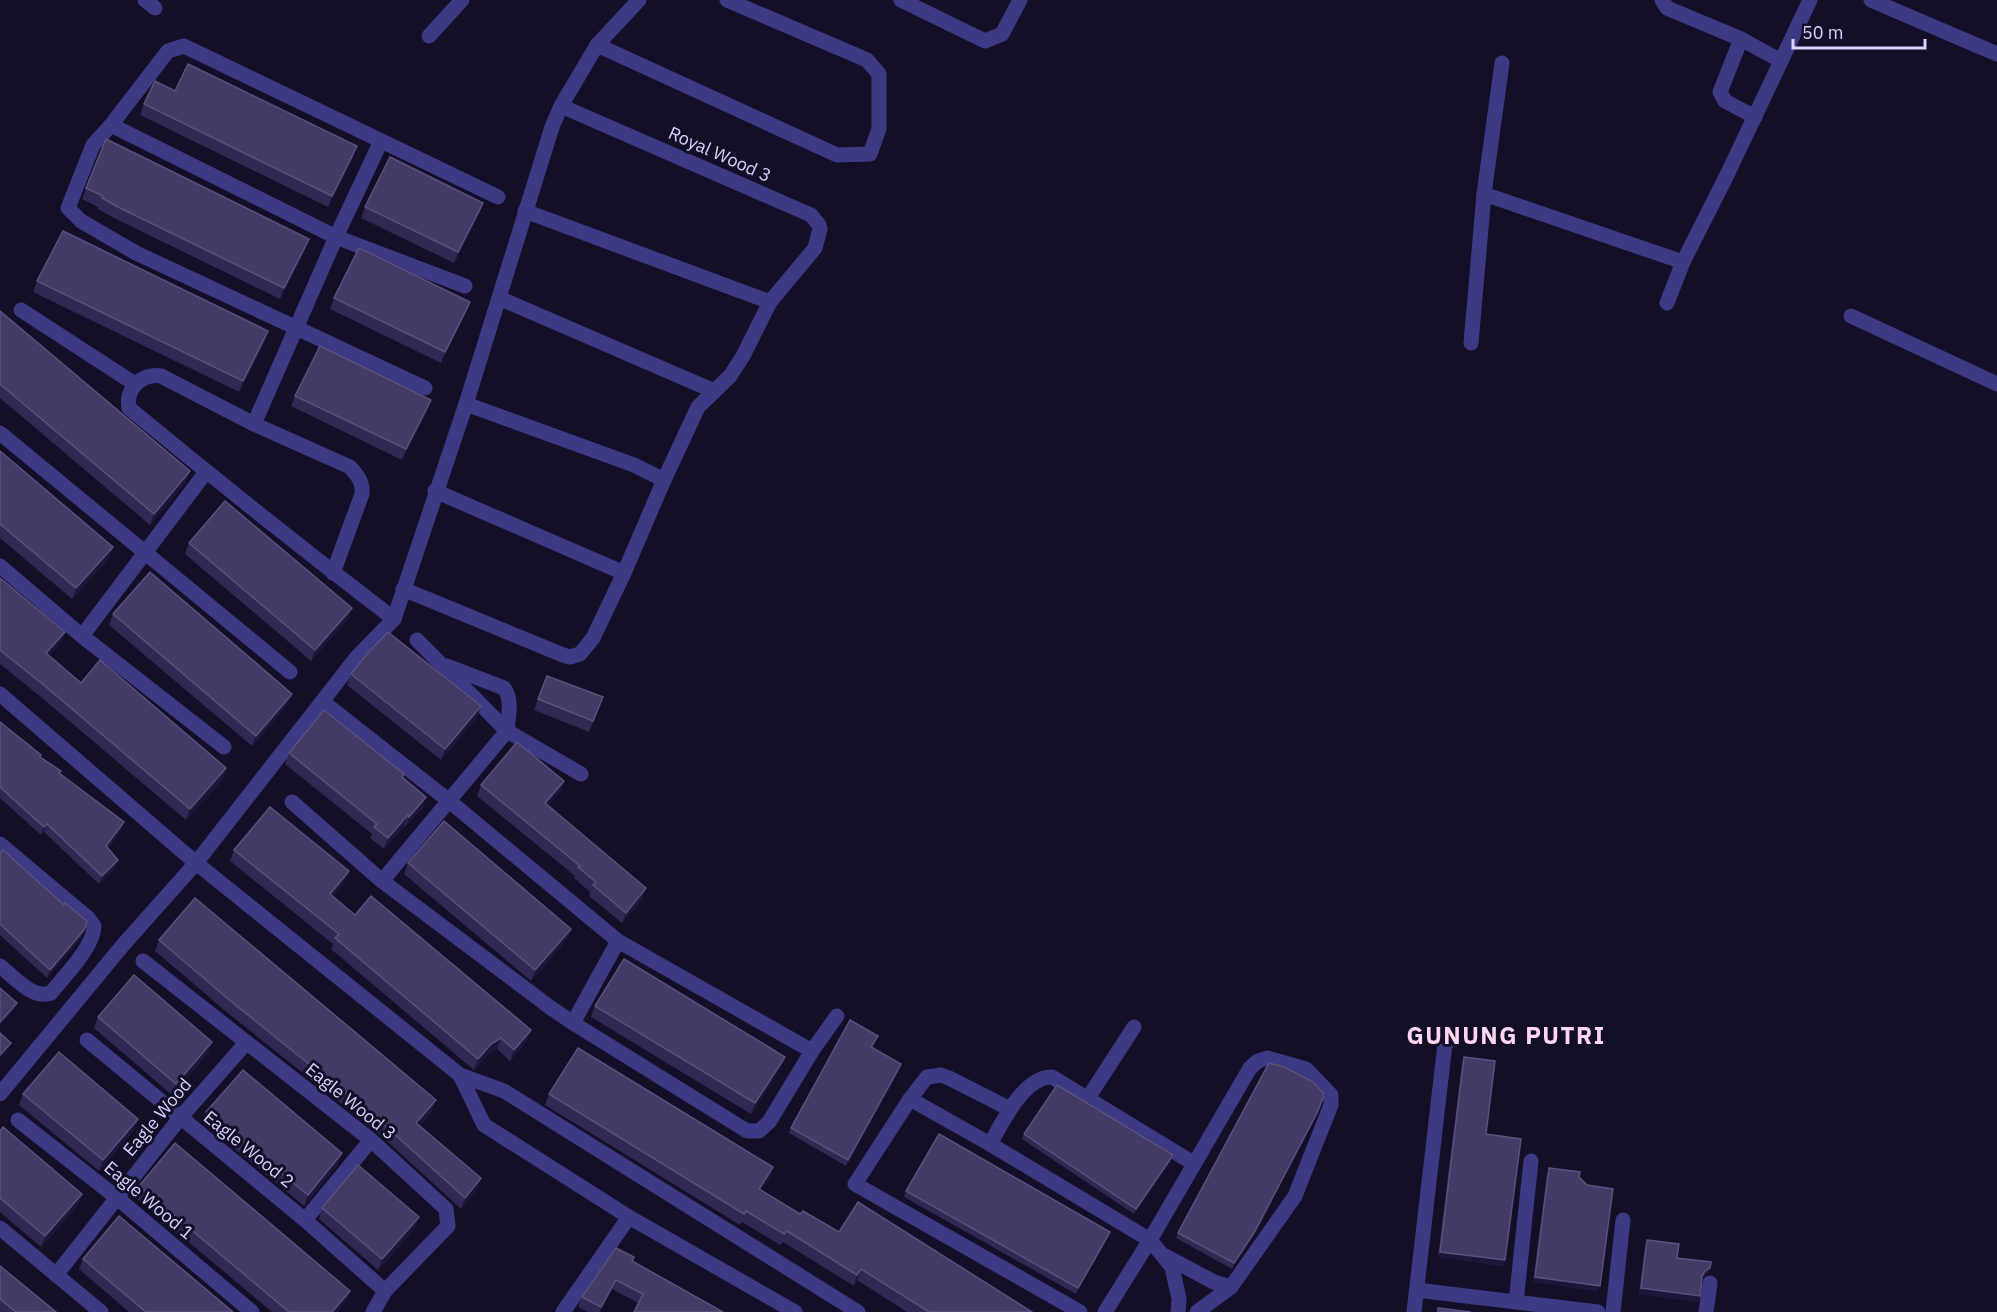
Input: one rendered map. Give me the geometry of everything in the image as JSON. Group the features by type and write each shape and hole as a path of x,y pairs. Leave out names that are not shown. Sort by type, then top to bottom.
{"street":[{"path":"429,36 462,0"},
{"path":"0,1094 123,945 196,864 356,658 394,619 466,404 541,156 561,106 597,45 639,0"},
{"path":"597,45 837,155 870,154 879,129 879,74 867,60 727,0"},
{"path":"901,0 985,41 1002,34 1020,0"},
{"path":"1662,0 1667,8 1741,39 1780,61"},
{"path":"1667,303 1683,262 1810,0"},
{"path":"1871,0 1997,54"},
{"path":"1741,39 1720,92 1725,101 1755,117"},
{"path":"425,388 136,253 81,221 68,208 93,144 111,125 168,51 184,46 498,197"},
{"path":"1471,342 1484,194 1502,63"},
{"name":"Royal Wood 3","path":"561,106 811,215 819,225 815,248 770,302"},
{"path":"111,125 336,237 465,286"},
{"path":"254,424 381,141"},
{"path":"1484,194 1683,262"},
{"path":"403,589 570,657 584,651 624,573 698,407 730,376 743,356 770,302 525,210"},
{"path":"499,298 714,391"},
{"path":"21,310 135,384"},
{"path":"1851,316 1997,384"},
{"path":"333,573 362,494 359,478 350,467 254,424 161,376 148,376 135,384 129,396 129,408 206,472 333,573 394,619"},
{"path":"466,404 634,465 664,480"},
{"path":"0,433 290,672"},
{"path":"82,636 206,472"},
{"path":"435,491 624,573"},
{"path":"0,566 82,636 224,747"},
{"path":"417,640 507,731 581,774"},
{"path":"382,881 507,731 509,703 508,693 504,688 441,664"},
{"path":"0,694 196,864 460,1075 504,1091 858,1312"},
{"path":"323,702 448,800 618,941 812,1051"},
{"path":"292,802 382,881 573,1023 747,1131 759,1131 769,1122 812,1051 837,1016"},
{"path":"0,844 88,918 94,926 94,933 89,944 51,993 45,996 34,993 0,966"},
{"path":"573,1023 618,941"},
{"name":"Eagle Wood 3","path":"143,961 370,1140 446,1209 448,1226 385,1291"},
{"path":"1088,1098 1134,1027"},
{"name":"Eagle Wood 2","path":"87,1040 305,1220 385,1291"},
{"name":"Eagle Wood","path":"56,1275 180,1118 246,1043"},
{"path":"1414,1312 1445,1044"},
{"path":"1105,1312 1150,1240 1250,1068 1258,1061 1267,1058 1306,1069 1331,1095 1331,1105 1295,1196 1231,1287 1197,1312"},
{"path":"460,1075 484,1125 628,1217 795,1312"},
{"path":"1010,1109 941,1075 927,1077 910,1099 855,1184 1080,1312"},
{"path":"990,1144 1010,1109 1032,1083 1048,1077 1055,1078 1193,1163"},
{"path":"910,1099 1150,1240 1172,1267 1177,1282 1178,1312"},
{"name":"Eagle Wood 1","path":"18,1120 116,1197 252,1312"},
{"path":"305,1220 370,1140"},
{"path":"1516,1302 1531,1161"},
{"path":"563,1312 628,1217"},
{"path":"1613,1312 1623,1220"},
{"path":"0,1228 101,1312"},
{"path":"1163,1255 1214,1282 1231,1287"},
{"path":"1706,1312 1710,1283"},
{"path":"1417,1290 1598,1312"},
{"path":"373,1312 385,1291"}],"building":[{"path":"188,64 357,146 332,196 144,104 155,81 175,91"},
{"path":"106,139 309,239 284,288 118,207 102,198 103,196 86,188"},
{"path":"390,157 483,203 458,252 365,207"},
{"path":"63,231 268,331 243,381 37,281"},
{"path":"359,248 470,302 445,352 334,298"},
{"path":"0,311 190,471 154,514 0,384"},
{"path":"320,346 431,400 406,449 295,396"},
{"path":"0,451 113,547 76,588 0,524"},
{"path":"225,501 352,608 315,650 189,543"},
{"path":"150,572 292,694 256,736 113,614"},
{"path":"0,578 65,632 46,653 81,683 100,660 226,768 190,809 0,650"},
{"path":"388,632 481,706 445,749 351,674"},
{"path":"547,676 603,697 593,721 538,699"},
{"path":"324,710 404,774 402,777 426,797 388,838 374,827 377,824 289,753"},
{"path":"0,722 41,755 40,757 61,771 59,773 124,822 106,846 118,860 102,876 47,824 44,827 0,787"},
{"path":"517,742 564,781 545,803 646,888 626,913 593,885 596,882 578,867 580,866 481,785"},
{"path":"270,807 349,871 330,894 355,915 371,896 531,1030 514,1050 501,1038 491,1044 478,1059 335,938 339,934 234,850"},
{"path":"444,821 571,929 535,970 408,863"},
{"path":"3,850 64,905 65,903 87,921 84,930 50,970 0,924 0,854"},
{"path":"195,898 436,1100 416,1123 481,1178 465,1198 381,1122 233,1003 159,940"},
{"path":"624,959 785,1057 755,1103 595,1006"},
{"path":"134,975 212,1042 176,1084 98,1017"},
{"path":"0,988 17,1003 0,1022"},
{"path":"850,1020 878,1036 871,1047 901,1064 848,1160 791,1128"},
{"path":"0,1033 11,1043 0,1055"},
{"path":"578,1048 773,1167 759,1189 800,1214 803,1211 839,1232 858,1202 1032,1312 929,1312 861,1269 857,1275 787,1231 784,1234 746,1211 744,1214 549,1094"},
{"path":"59,1052 138,1119 103,1160 23,1094"},
{"path":"1464,1057 1495,1061 1486,1134 1521,1139 1505,1260 1440,1252"},
{"path":"1269,1063 1284,1067 1313,1082 1323,1093 1323,1098 1255,1231 1234,1263 1178,1233"},
{"path":"243,1070 342,1153 308,1195 206,1112"},
{"path":"1057,1085 1173,1155 1136,1209 1024,1134"},
{"path":"3,1127 82,1194 45,1236 0,1198 0,1131"},
{"path":"939,1134 1110,1232 1078,1288 906,1191"},
{"path":"175,1143 350,1291 332,1312 289,1312 139,1186"},
{"path":"358,1165 419,1217 382,1259 322,1208"},
{"path":"1549,1168 1580,1172 1579,1177 1587,1185 1613,1189 1600,1286 1535,1277"},
{"path":"119,1216 233,1312 146,1312 83,1259"},
{"path":"1647,1240 1679,1244 1677,1258 1711,1262 1710,1268 1702,1276 1700,1296 1641,1288"},
{"path":"616,1248 634,1257 632,1261 723,1312 634,1312 643,1294 616,1280 601,1307 582,1297"},
{"path":"0,1266 56,1312 16,1312 0,1299"},
{"path":"1438,1308 1471,1312 1438,1312"}],"district":[{"name":"GUNUNG PUTRI","path":"1506,1035"}]}
